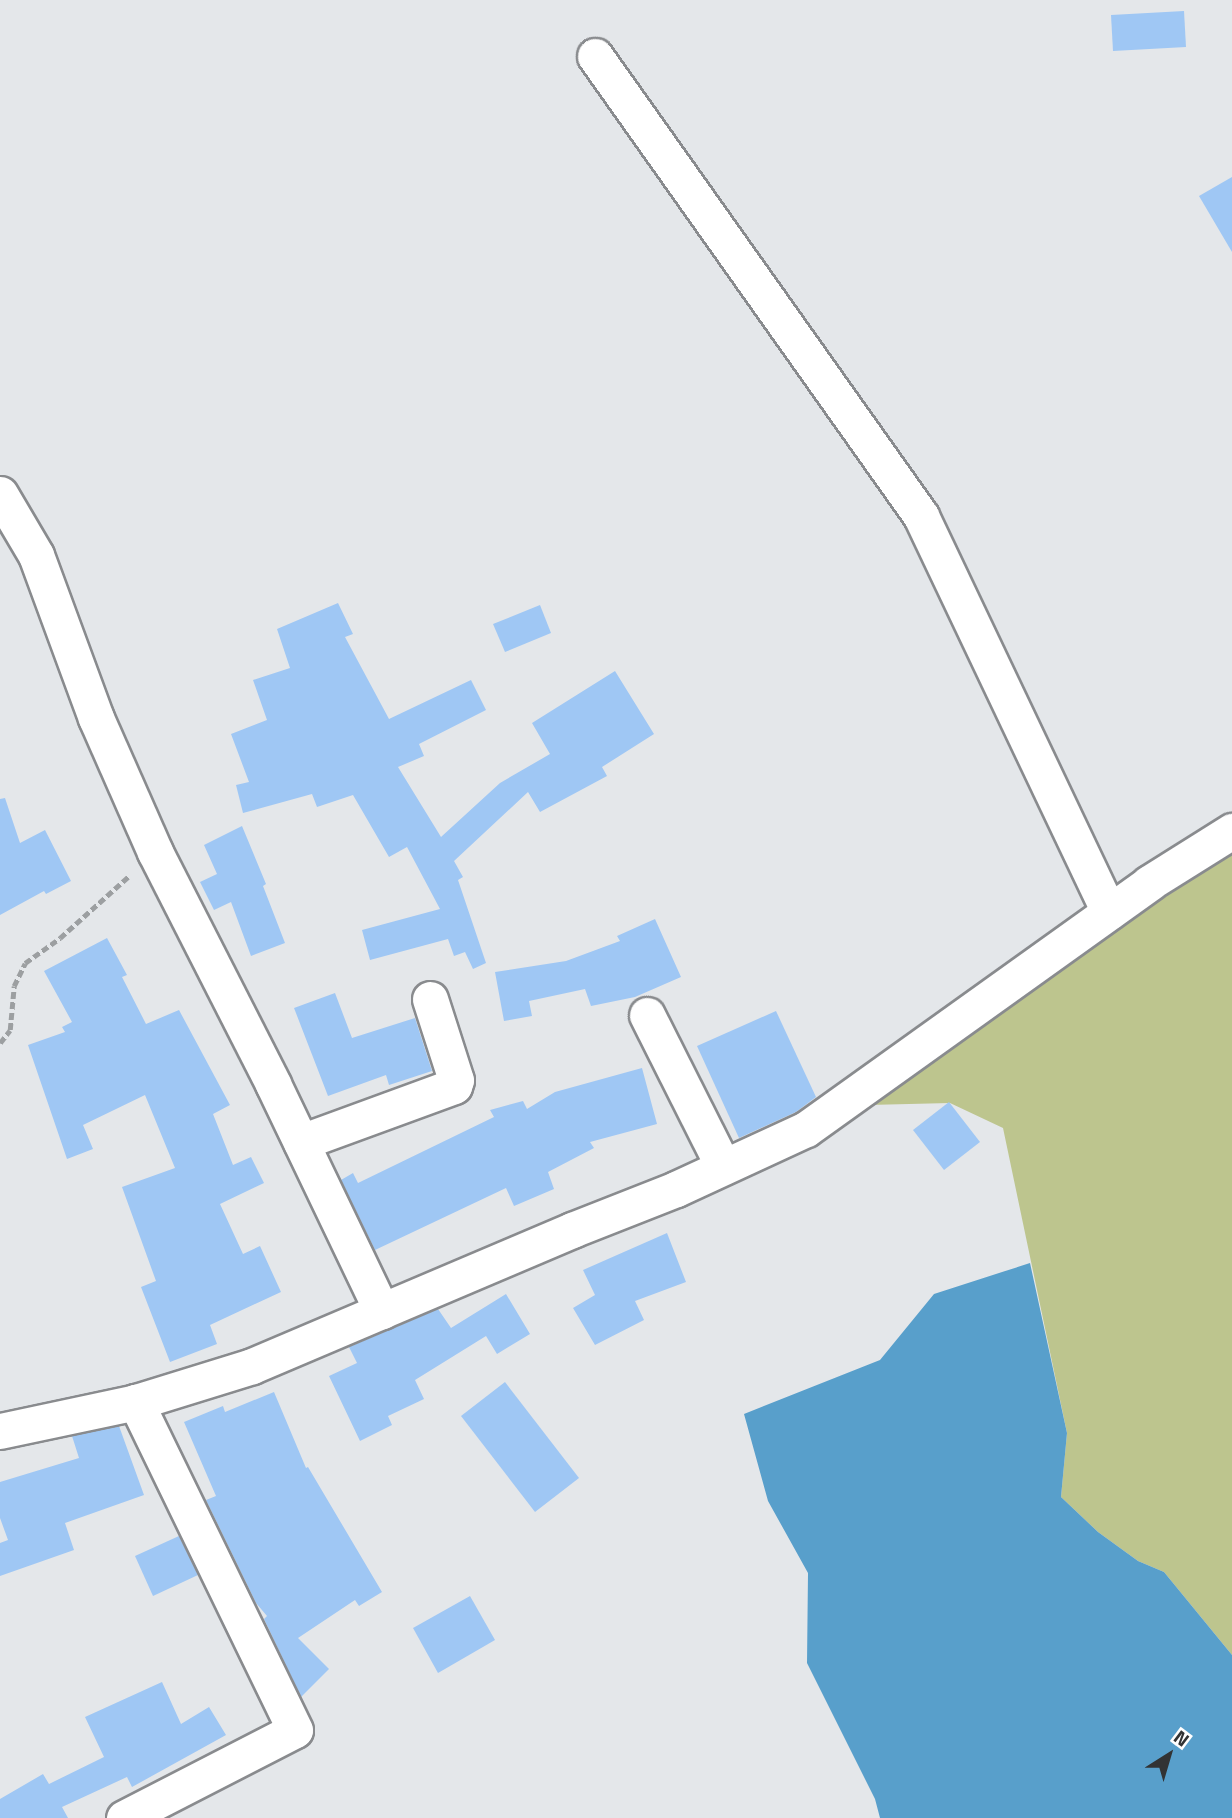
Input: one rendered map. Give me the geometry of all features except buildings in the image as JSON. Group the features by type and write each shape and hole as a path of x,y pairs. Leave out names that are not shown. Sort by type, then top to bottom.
{"street":[{"path":"595,56 921,516 1109,912"},
{"path":"0,494 36,555 96,718 155,852 301,1142 382,1311"},
{"path":"0,1431 136,1402 252,1366 572,1230 676,1189 806,1129 1149,883 1232,831"},
{"path":"301,1142 454,1086 456,1080 430,999"},
{"path":"647,1015 723,1166"},
{"path":"124,1818 295,1730 136,1402"}],"path":[{"path":"0,1043 10,1030 14,986 25,963 60,938 155,852"}],"green space":[{"path":"1232,842 1232,1655 1164,1572 1138,1561 1098,1532 1061,1497 1067,1433 1003,1128 950,1103 827,1106"}],"water":[{"path":"1030,1263 1067,1433 1061,1497 1098,1532 1138,1561 1164,1572 1232,1655 1232,1818 880,1818 875,1799 807,1663 808,1573 768,1501 744,1414 880,1360 934,1294"}]}
